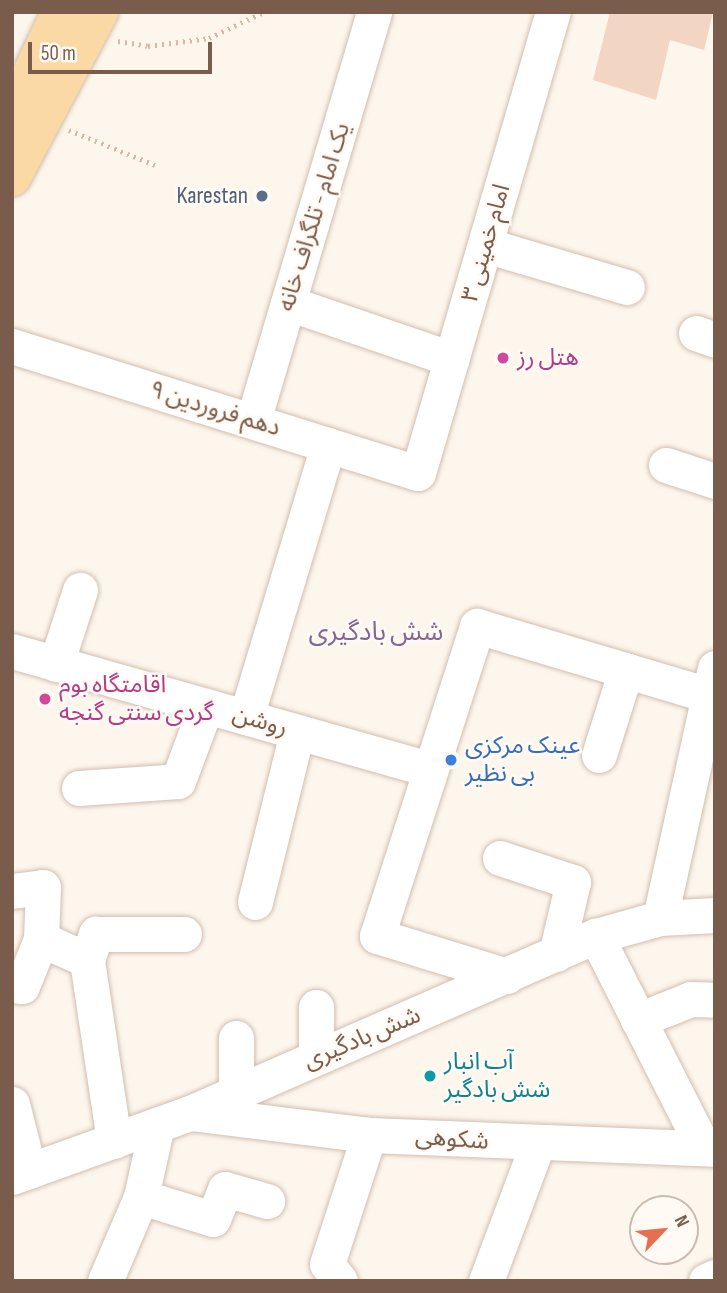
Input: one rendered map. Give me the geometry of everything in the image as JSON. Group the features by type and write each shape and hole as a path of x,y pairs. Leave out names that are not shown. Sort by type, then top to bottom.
{"main road":[{"path":"12,177 27,117 82,20"}],"street":[{"name":"یک امام - تلگراف خانه","path":"253,421 374,12"},
{"name":"امام خمینی ۳","path":"418,473 553,12"},
{"path":"485,245 627,287"},
{"path":"288,303 452,359"},
{"name":"دهم فروردین ۹","path":"12,346 418,473"},
{"path":"246,717 328,444"},
{"path":"666,465 715,481"},
{"path":"56,664 80,590"},
{"path":"507,976 377,936 426,768 477,626 626,670 712,681 660,918"},
{"name":"روشن","path":"14,656 56,664 426,768"},
{"path":"599,755 626,670"},
{"path":"79,789 178,780 206,706"},
{"path":"255,902 297,732"},
{"path":"500,858 573,882 556,954"},
{"path":"12,891 43,887 41,939 22,986 12,985"},
{"name":"شش بادگیری","path":"20,1174 190,1113 596,936 660,918 715,915"},
{"path":"114,1140 87,960 96,934 184,934"},
{"path":"596,936 638,1020 709,1148"},
{"path":"41,939 87,960"},
{"path":"638,1020 691,999 715,1000"},
{"path":"316,1007 316,1057"},
{"path":"236,1038 236,1091"},
{"path":"12,1104 20,1174"},
{"name":"شکوهی","path":"190,1113 369,1135 537,1145 709,1148"},
{"path":"105,1281 141,1197 157,1125"},
{"path":"340,1281 327,1264 369,1135"},
{"path":"486,1281 537,1145"},
{"path":"141,1197 213,1219 225,1189 267,1201"},
{"path":"706,1281 715,1277"}],"path":[{"path":"82,20 148,46 209,38 264,12"},
{"path":"27,117 155,165"}],"building":[{"path":"610,12 713,12 704,50 670,40 656,100 593,80"}],"place":[{"name":"Karestan","path":"262,196"},
{"name":"هتل رز","path":"503,358"},
{"name":"اقامتگاه بوم گردی سنتی گنجه","path":"45,699"},
{"name":"عینک مرکزی بی نظیر","path":"451,760"},
{"name":"آب انبار شش بادگیر","path":"430,1076"}],"district":[{"name":"شش بادگیری","path":"376,633"}]}
